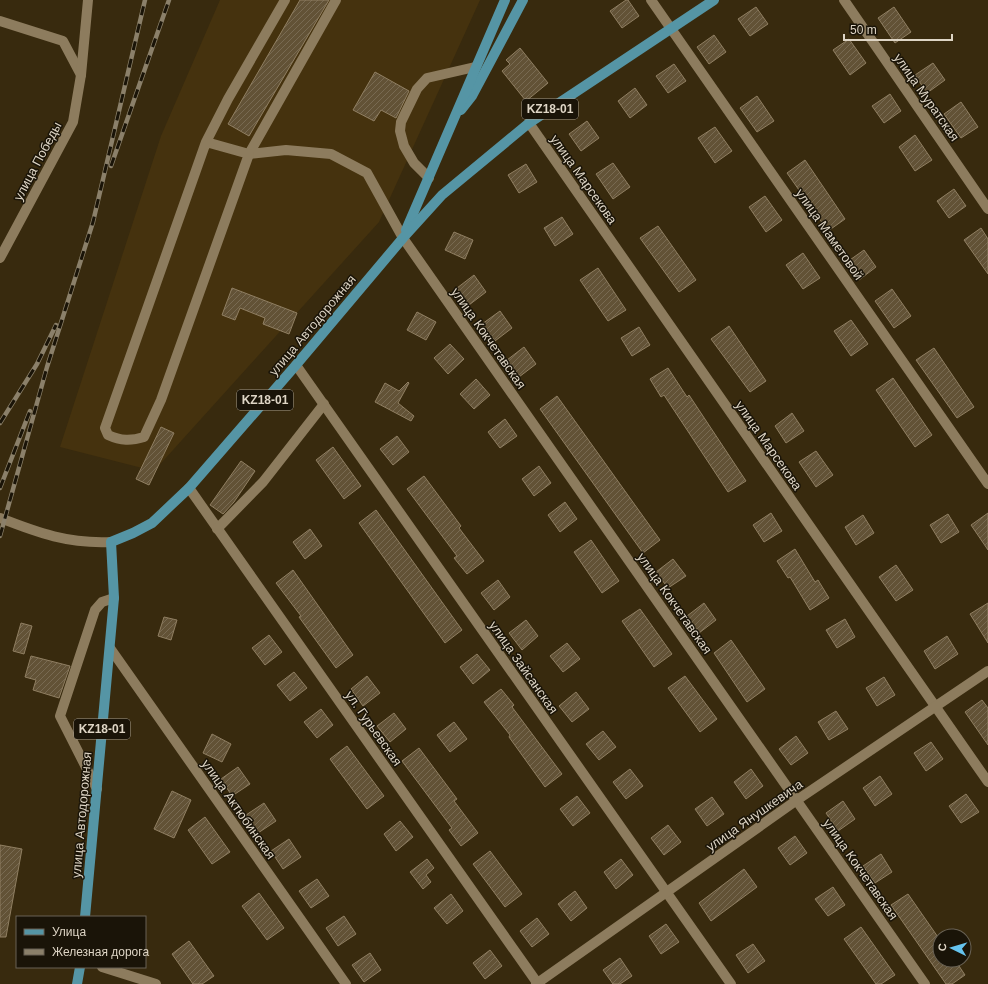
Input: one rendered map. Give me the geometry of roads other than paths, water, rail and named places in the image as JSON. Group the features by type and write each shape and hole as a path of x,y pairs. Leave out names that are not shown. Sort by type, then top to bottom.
{"main road":[{"path":"403,238 505,0"},
{"path":"455,118 472,96 523,0"},
{"name":"KZ18-01","path":"403,238 442,195 529,123 714,0"},
{"name":"улица Автодорожная","path":"85,916 114,598 111,542 152,523 188,488 296,365 403,238"},
{"path":"78,984 80,968"}],"street":[{"name":"улица Победы","path":"0,258 73,122 81,76 88,0"},
{"path":"285,0 228,99 206,142 105,428 108,435 115,438 134,440 144,437 161,400 249,154 336,0"},
{"name":"улица Маметовой","path":"651,0 988,484"},
{"name":"улица Муратская","path":"844,0 988,209"},
{"path":"0,21 63,41 81,76"},
{"path":"429,178 414,163 404,146 400,131 401,122 417,89 427,78 475,67"},
{"name":"улица Марсекова","path":"529,123 988,782"},
{"path":"206,142 249,154"},
{"name":"улица Кокчетавская","path":"249,154 286,150 331,154 367,173 403,238 925,984"},
{"name":"улица Зайсанская","path":"296,365 731,984"},
{"path":"217,529 263,482 324,404"},
{"name":"ул. Гурьевская","path":"188,488 537,984"},
{"path":"0,518 55,537 89,543 111,542"},
{"path":"97,789 60,716 95,610 102,602 114,598"},
{"name":"улица Актюбинская","path":"110,648 346,984"},
{"name":"улица Янушкевича","path":"537,984 797,800 936,708 988,671"},
{"path":"105,968 156,984"}],"railway":[{"path":"0,536 47,367 93,222 145,0"},
{"path":"111,166 169,0"},
{"path":"0,423 37,364 56,325"},
{"path":"0,488 30,411"}]}
